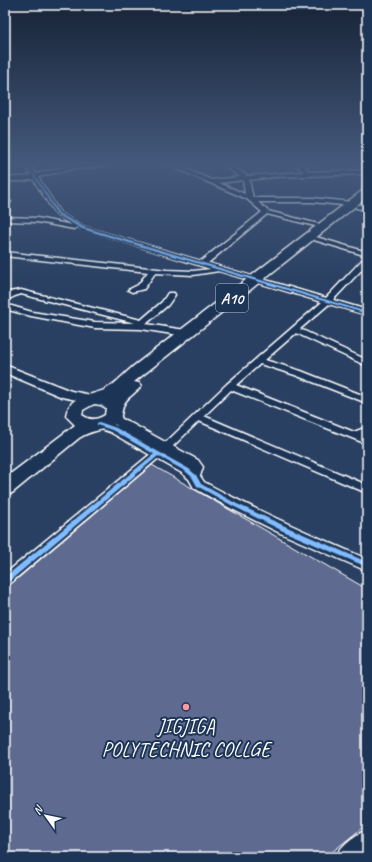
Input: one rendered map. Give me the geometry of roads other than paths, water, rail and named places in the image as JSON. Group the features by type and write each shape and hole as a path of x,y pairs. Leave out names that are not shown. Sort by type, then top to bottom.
{"highway":[{"name":"A10","path":"5,488 73,434 81,429 110,419 117,401 122,395 260,281 323,226 361,205"},
{"name":"A10","path":"5,475 70,424 75,408 79,404 113,392 185,333 260,281 361,205"},
{"path":"93,399 105,400 110,403 114,412"},
{"path":"74,414 80,422 96,424"}],"main road":[{"path":"5,370 67,394 93,399"},
{"path":"5,376 62,400 74,414"}],"street":[{"path":"52,204 58,214 83,228"},
{"path":"257,204 266,212 323,226"},
{"path":"202,264 266,212"},
{"path":"5,219 38,220 83,228 367,313"},
{"path":"316,239 367,254"},
{"path":"5,254 199,274 219,269"},
{"path":"5,581 161,451 230,386 328,302 367,260"},
{"path":"132,290 142,287 153,270"},
{"path":"5,299 12,294 21,292 110,314 142,325 185,333"},
{"path":"142,325 147,318 168,301 172,295"},
{"path":"5,306 31,314 95,325 142,325"},
{"path":"295,330 367,363"},
{"path":"259,361 298,373 367,400"},
{"path":"230,386 367,441"},
{"path":"114,412 118,421 187,470 194,476 199,485 235,505 285,529 367,565"},
{"path":"198,417 367,489"},
{"path":"96,424 114,429 161,451"},
{"path":"353,436 367,430"},
{"path":"344,857 367,838"}],"place":[{"name":"JIGJIGA POLYTECHNIC COLLGE","path":"186,707"}]}
